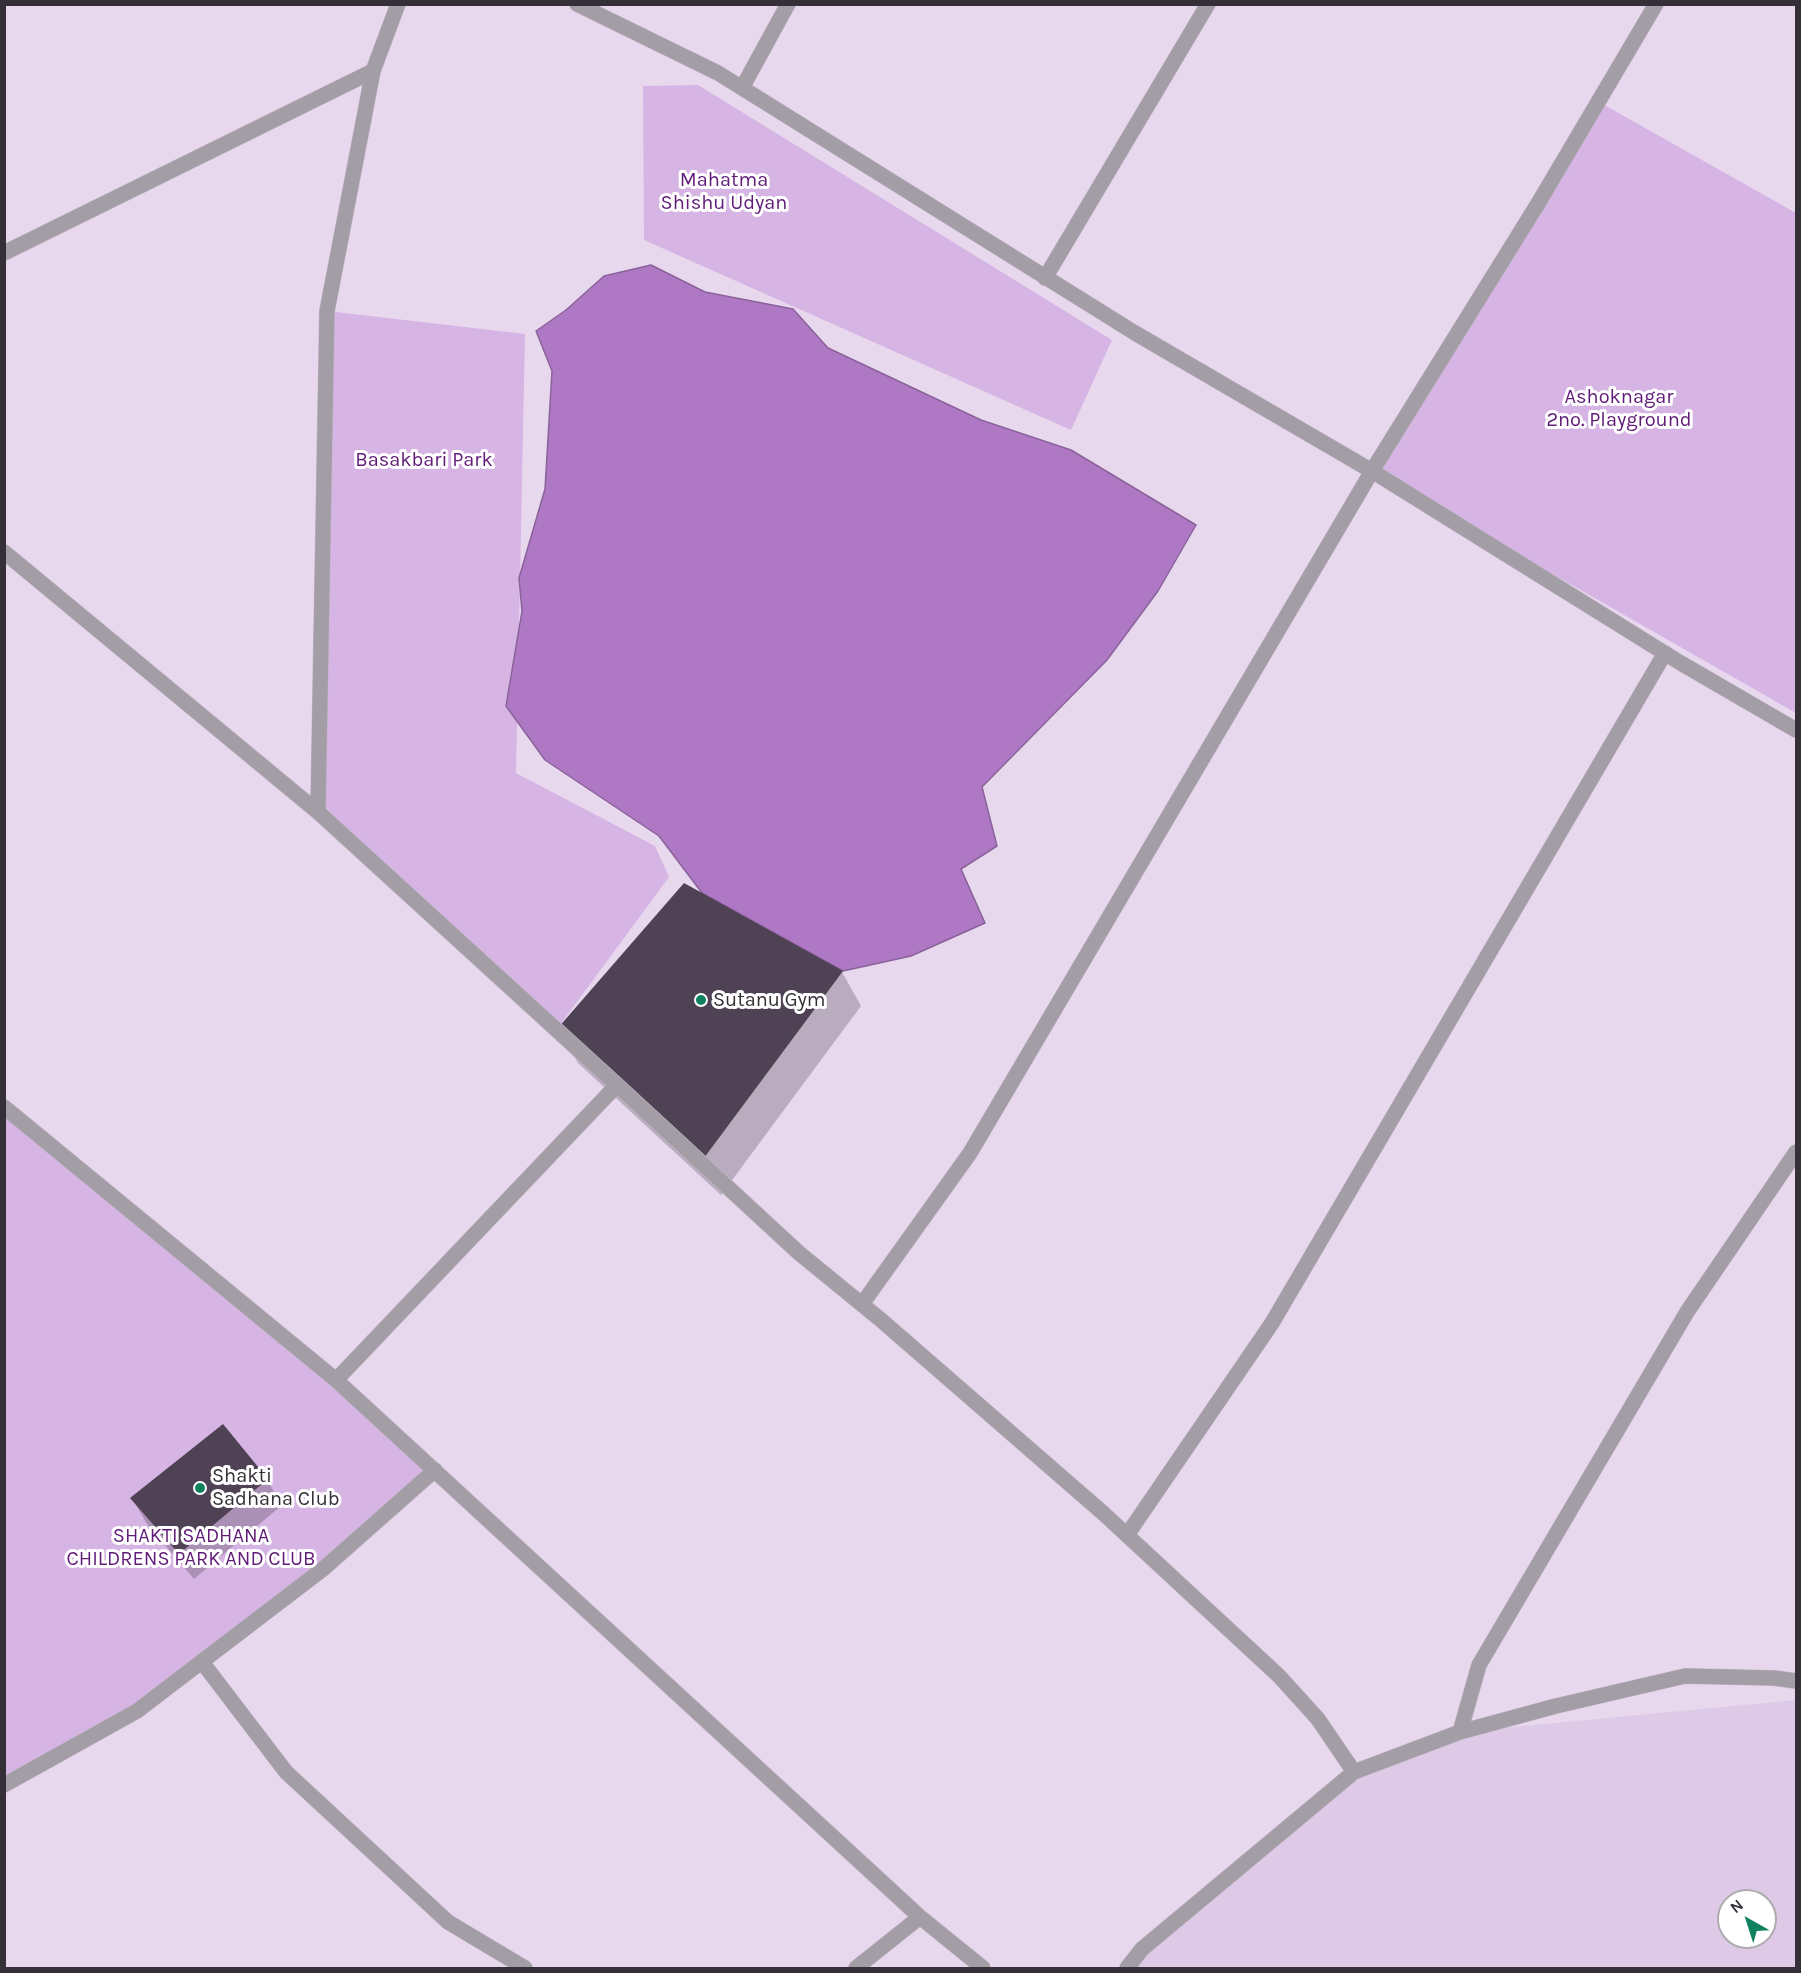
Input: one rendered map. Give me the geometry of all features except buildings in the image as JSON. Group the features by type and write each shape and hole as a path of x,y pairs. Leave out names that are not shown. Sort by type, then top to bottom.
{"street":[{"path":"318,812 327,311 373,71 398,4"},
{"path":"577,4 718,73 1135,333 1372,471 1665,653 1797,730"},
{"path":"742,88 788,4"},
{"path":"1045,278 1208,4"},
{"path":"862,1304 970,1153 1372,471 1539,202 1656,4"},
{"path":"4,253 373,71"},
{"path":"4,552 318,812 799,1253 862,1304 1127,1535 1279,1676 1318,1719 1354,1772"},
{"path":"1127,1535 1272,1323 1665,653"},
{"path":"336,1380 617,1085"},
{"path":"4,1107 336,1380 920,1917 983,1968"},
{"path":"1460,1732 1479,1665 1687,1312 1797,1152"},
{"path":"4,1785 137,1711 323,1569 435,1470"},
{"path":"202,1662 286,1772 448,1922 525,1968"},
{"path":"1127,1968 1142,1949 1354,1772 1460,1732 1556,1706 1685,1676 1774,1678 1797,1681"},
{"path":"856,1968 920,1917"}],"shaded area":[{"path":"651,265 705,292 793,309 828,348 981,420 1071,450 1196,525 1158,591 1107,660 982,787 997,846 961,869 985,923 911,956 843,971 702,893 659,836 545,760 506,706 522,611 519,578 545,489 552,371 536,331 566,310 604,276"},
{"path":"1796,1700 1796,1968 1127,1968 1354,1772 1460,1732"}],"green space":[{"name":"Mahatma Shishu Udyan","path":"698,85 1112,340 1071,430 644,240 643,86"},
{"name":"Ashoknagar 2no. Playground","path":"1599,102 1796,213 1796,713 1372,471"},
{"name":"Basakbari Park","path":"327,311 525,334 516,773 655,846 669,877 557,1029 318,812"},
{"name":"SHAKTI SADHANA CHILDRENS PARK AND CLUB","path":"5,1107 435,1470 161,1693 5,1793"}],"place":[{"name":"Sutanu Gym","path":"701,1000"},
{"name":"Shakti Sadhana Club","path":"200,1488"}]}
